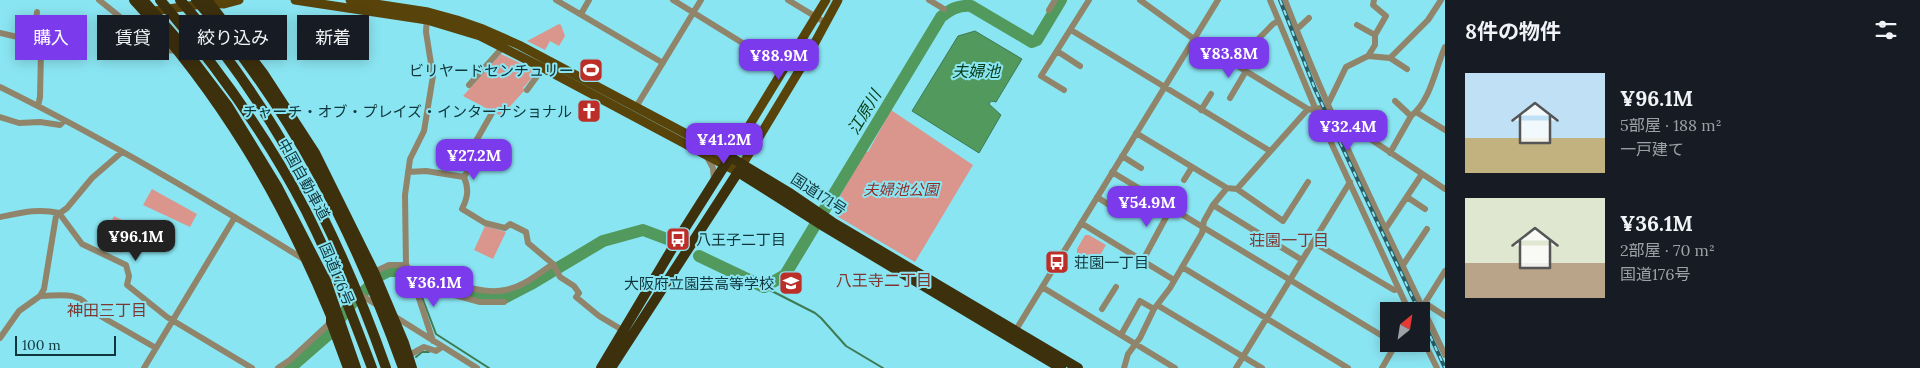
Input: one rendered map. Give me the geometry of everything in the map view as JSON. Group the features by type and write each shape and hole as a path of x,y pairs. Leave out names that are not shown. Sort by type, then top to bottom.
{"highway":[{"path":"134,0 178,50 247,148 292,227 331,316 331,322 348,368"},
{"name":"国道176号","path":"142,0 162,22 228,106 277,186 326,281 356,368"},
{"name":"中国自動車道","path":"160,0 241,102 306,210 354,318 372,368"},
{"name":"中国自動車道","path":"180,0 223,53 275,128 304,178 336,240 387,368"},
{"path":"203,1 263,73 315,153 374,272 390,314 404,343 412,368"},
{"name":"国道176号","path":"203,1 284,115 310,158 356,251 403,368"},
{"path":"601,368 727,161"},
{"name":"国道171号","path":"727,161 788,192 832,222 1013,334 1061,368"},
{"path":"611,368 740,168"},
{"path":"354,318 367,368"},
{"name":"国道171号","path":"1013,334 1078,368"}],"main road":[{"path":"146,13 203,1 224,4 239,0"},
{"path":"295,0 427,16 503,47 704,155 727,161"},
{"path":"350,0 483,29 519,45 636,107 727,161"},
{"path":"727,161 826,0"},
{"path":"740,168 838,0"}],"street":[{"path":"99,0 118,15"},
{"path":"557,0 663,63"},
{"path":"581,14 589,0"},
{"path":"673,0 783,68"},
{"path":"636,107 700,0"},
{"path":"788,0 826,23"},
{"path":"929,0 944,9"},
{"path":"1049,10 1055,0"},
{"path":"1064,90 1041,76 1089,0"},
{"path":"1140,0 1194,39 1308,108 1316,110 1327,106 1346,67 1370,53 1375,45 1375,35 1386,16 1373,5 1374,0"},
{"path":"1013,334 1218,0"},
{"path":"1270,0 1316,110 1405,302"},
{"path":"1286,0 1327,106 1333,114 1403,265 1423,302"},
{"path":"1390,58 1428,20 1441,0"},
{"path":"427,16 426,32 433,76 424,131 410,160 405,195 409,269 433,341"},
{"path":"1296,30 1309,18"},
{"path":"1234,64 1278,21"},
{"path":"1357,25 1375,35"},
{"path":"1071,30 1270,151"},
{"path":"0,33 15,36"},
{"path":"469,85 503,47"},
{"path":"1390,153 1433,82 1443,58 1445,47"},
{"path":"169,50 178,50"},
{"path":"1057,51 1080,66"},
{"path":"1370,53 1377,57 1390,58 1407,69"},
{"path":"38,106 41,60"},
{"path":"527,90 543,68"},
{"path":"1230,98 1246,71"},
{"path":"0,87 122,152 235,217 477,368"},
{"path":"1202,110 1211,94"},
{"path":"1395,101 1414,114 1445,130"},
{"path":"1237,190 1308,108"},
{"path":"464,177 472,163 476,141 492,113"},
{"path":"1333,114 1445,189"},
{"path":"0,117 25,124 40,122 60,125 64,120"},
{"path":"1136,133 1227,188 1237,190 1283,221 1308,182"},
{"path":"0,338 19,311 40,296 44,289 56,216 67,208 92,178 122,152"},
{"path":"704,155 714,168 713,184"},
{"path":"1122,156 1141,168"},
{"path":"1184,180 1192,166"},
{"path":"408,172 426,172 464,177"},
{"path":"1112,172 1380,335"},
{"path":"1386,228 1422,174"},
{"path":"464,177 468,186 468,198 462,209 485,223 505,228 510,224 526,232 528,242 553,264 560,277 574,286 579,293 576,297 599,316 624,331"},
{"path":"1236,368 1350,182"},
{"path":"1124,368 1128,354 1202,233 1202,227 1213,205 1227,188"},
{"path":"1407,197 1425,209"},
{"path":"1097,198 1120,212"},
{"path":"1213,205 1302,260"},
{"path":"1143,260 1171,208"},
{"path":"0,216 31,210 48,210 59,213 82,244 126,265 128,276 126,285 173,320 252,368"},
{"path":"144,368 235,217"},
{"path":"1081,223 1174,280"},
{"path":"1403,265 1427,229"},
{"path":"1313,242 1394,290 1399,289"},
{"path":"374,272 389,265 476,289 495,292 518,286 553,264"},
{"path":"1182,267 1348,368"},
{"path":"1425,302 1445,271"},
{"path":"414,282 480,302 504,302"},
{"path":"1042,287 1099,315 1121,335 1175,368"},
{"path":"1099,315 1116,287"},
{"path":"40,296 69,294 86,302 90,310 156,348"},
{"path":"1121,335 1140,301 1156,307 1262,368"},
{"path":"1430,307 1445,316"},
{"path":"1430,319 1445,355"},
{"path":"278,368 290,360 331,322"},
{"path":"414,353 424,347 436,351 442,347"},
{"path":"1382,368 1391,352"},
{"path":"1429,352 1437,368"}],"green space":[{"path":"559,24 565,36 559,46 550,41 545,50 527,41"},
{"path":"501,54 528,67 535,74 523,88 525,90 501,116 463,96"},
{"name":"夫婦池公園","path":"891,110 973,165 915,262 835,215 844,199 840,196 866,151 868,152"},
{"path":"152,189 197,214 190,227 143,205"},
{"path":"114,216 134,226 122,253 101,243"},
{"path":"485,226 506,232 493,259 474,250"},
{"path":"1085,235 1089,235 1106,245 1094,266 1077,256 1077,249"}],"water":[{"name":"夫婦池","path":"975,31 1022,59 996,102 991,101 989,104 1001,115 979,153 912,111 958,36"}],"waterway":[{"name":"江原川","path":"699,256 764,287 785,275 941,17 955,8 971,6 1032,42 1037,40 1061,0"},
{"name":"江原川","path":"381,275 389,271 399,271 484,298 504,298 603,241 643,230 667,239"},
{"name":"江原川","path":"335,325 352,303 374,282"},
{"path":"764,287 815,313 846,346 883,368"},
{"path":"422,297 436,334 489,368"},
{"name":"江原川","path":"290,368 329,334"},
{"path":"416,357 422,352 429,352"}],"railway":[{"path":"1280,0 1315,89 1415,302"},
{"path":"1430,336 1445,368"}],"place":[{"name":"ビリヤードセンチュリー","path":"591,70"},
{"name":"チャーチ・オブ・プレイズ・インターナショナル","path":"589,111"},
{"name":"八王子二丁目","path":"678,239"},
{"name":"荘園一丁目","path":"1057,262"},
{"name":"大阪府立園芸高等学校","path":"791,283"}],"district":[{"name":"荘園一丁目","path":"1289,240"},
{"name":"八王寺二丁目","path":"884,280"},
{"name":"神田三丁目","path":"107,310"}]}
